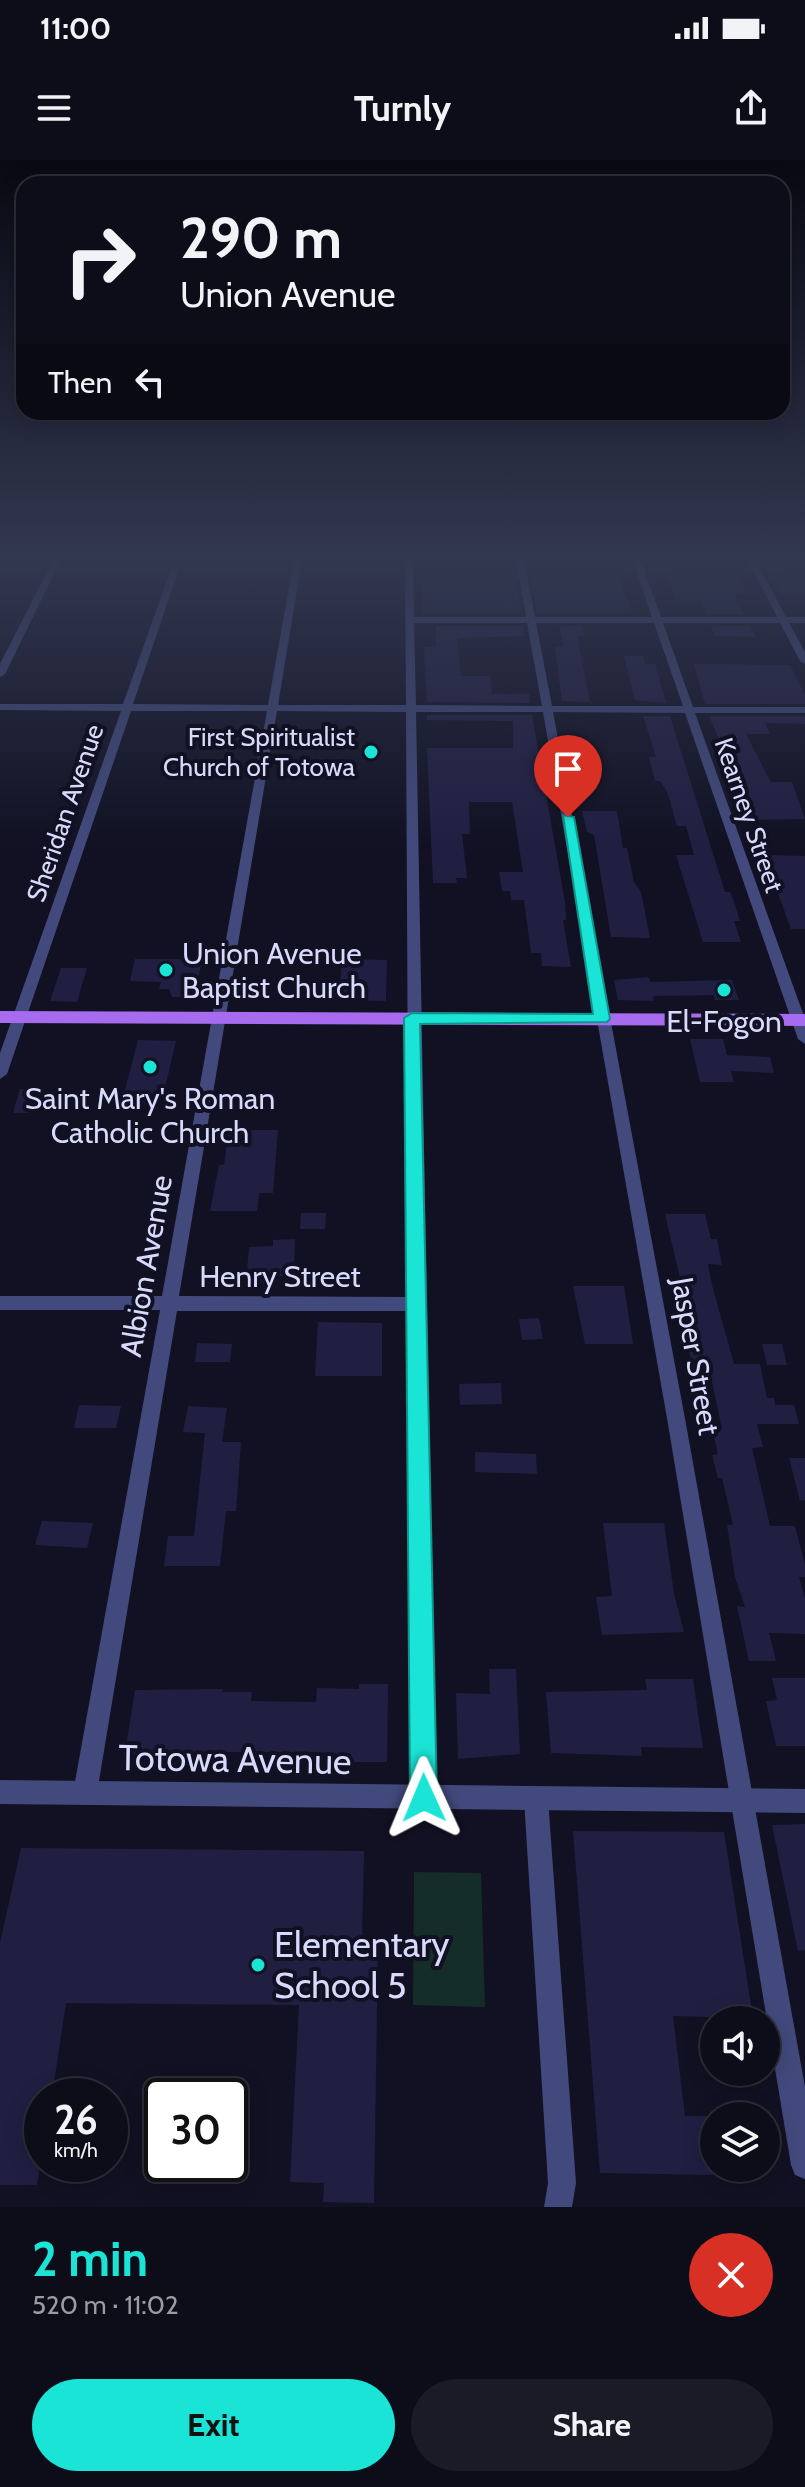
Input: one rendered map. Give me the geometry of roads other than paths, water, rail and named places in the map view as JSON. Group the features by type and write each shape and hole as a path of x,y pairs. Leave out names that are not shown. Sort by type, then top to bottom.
{"main road":[{"path":"10,1017 802,1020"}],"street":[{"path":"0,674 10,655"},
{"name":"Sheridan Avenue","path":"0,1074 10,1017 145,655"},
{"name":"Albion Avenue","path":"85,1793 281,655"},
{"path":"412,655 412,1018 424,1798"},
{"name":"Jasper Street","path":"537,655 805,2165"},
{"name":"Kearney Street","path":"669,655 802,1020 805,1039"},
{"path":"0,707 805,710"},
{"name":"Henry Street","path":"0,1303 416,1304"},
{"name":"Totowa Avenue","path":"0,1792 805,1801"},
{"path":"536,1799 562,2183 558,2207"}],"place":[{"name":"First Spiritualist Church of Totowa","path":"371,752"},
{"name":"Union Avenue Baptist Church","path":"166,970"},
{"name":"El-Fogon","path":"724,990"},
{"name":"Saint Mary's Roman Catholic Church","path":"150,1067"},
{"name":"Elementary School 5","path":"258,1965"}]}
